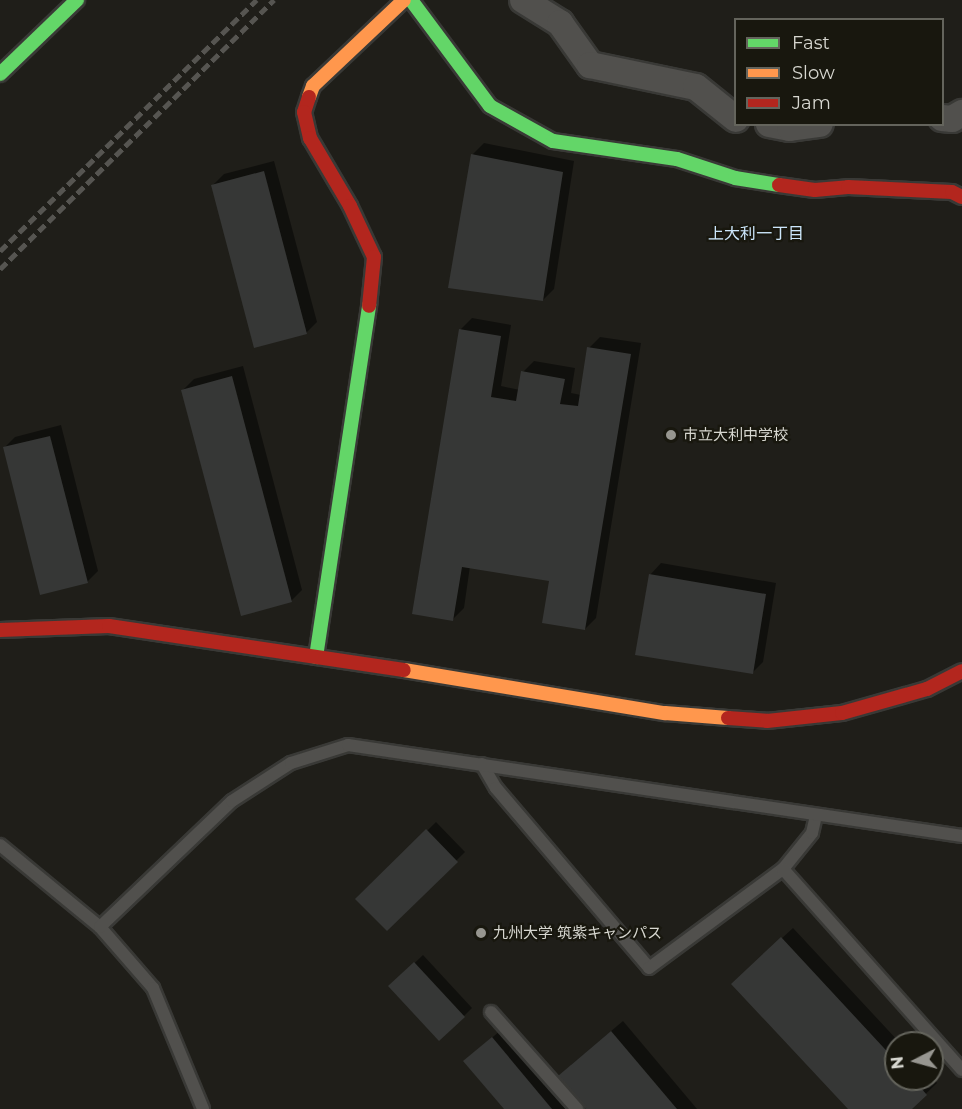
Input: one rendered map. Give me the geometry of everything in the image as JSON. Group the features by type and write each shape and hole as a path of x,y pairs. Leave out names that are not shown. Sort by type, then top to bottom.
{"street":[{"path":"0,74 77,0"},
{"path":"315,657 371,294 374,257 350,206 310,138 304,112 313,86 404,0"},
{"path":"411,0 490,106 553,141 677,159 735,178 815,190 848,187 952,192 962,196"},
{"path":"523,0 560,23 590,65 696,87 734,118"},
{"path":"944,118 952,118 962,113"},
{"path":"780,126 790,128 805,126"},
{"path":"0,630 109,626 665,713 767,721 842,713 927,689 962,671"}],"lane":[{"path":"100,927 232,801 291,763 348,745 962,836"},
{"path":"482,764 496,788 649,968 783,868 813,833 816,815"},
{"path":"0,845 100,927 153,988 203,1109"},
{"path":"783,868 962,1070"},
{"path":"491,1012 578,1109"}],"building":[{"path":"471,154 563,172 543,301 448,288"},
{"path":"264,171 307,334 254,348 211,185"},
{"path":"459,329 501,336 491,397 516,401 521,371 565,379 560,404 578,406 587,347 631,354 585,630 542,623 549,581 462,567 453,621 412,614"},
{"path":"232,376 292,602 241,616 181,390"},
{"path":"50,436 88,583 40,595 3,447"},
{"path":"649,574 766,594 753,674 635,655"},
{"path":"426,829 458,862 387,931 355,899"},
{"path":"781,937 884,1048 884,1091 924,1091 927,1095 912,1109 848,1109 731,984"},
{"path":"414,962 465,1017 439,1041 388,986"},
{"path":"611,1031 677,1109 586,1109 558,1076"},
{"path":"492,1037 552,1109 504,1109 463,1061"}],"railway":[{"path":"0,251 256,0"},
{"path":"0,269 274,0"}],"traffic: fast":[{"path":"0,74 77,0"},
{"path":"411,0 490,106 553,141 677,159 735,178 779,185"},
{"path":"316,657 369,306"}],"traffic: slow":[{"path":"309,97 313,86 404,0"},
{"path":"404,670 665,713 728,718"}],"traffic: jam":[{"path":"309,97 304,112 310,138 350,206 374,257 369,306"},
{"path":"779,185 815,190 848,187 952,192 962,197"},
{"path":"0,630 109,626 404,670"},
{"path":"728,718 767,721 842,713 927,689 962,671"}],"place":[{"name":"市立大利中学校","path":"671,435"},
{"name":"九州大学 筑紫キャンパス","path":"481,933"}],"district":[{"name":"上大利一丁目","path":"756,234"}]}
